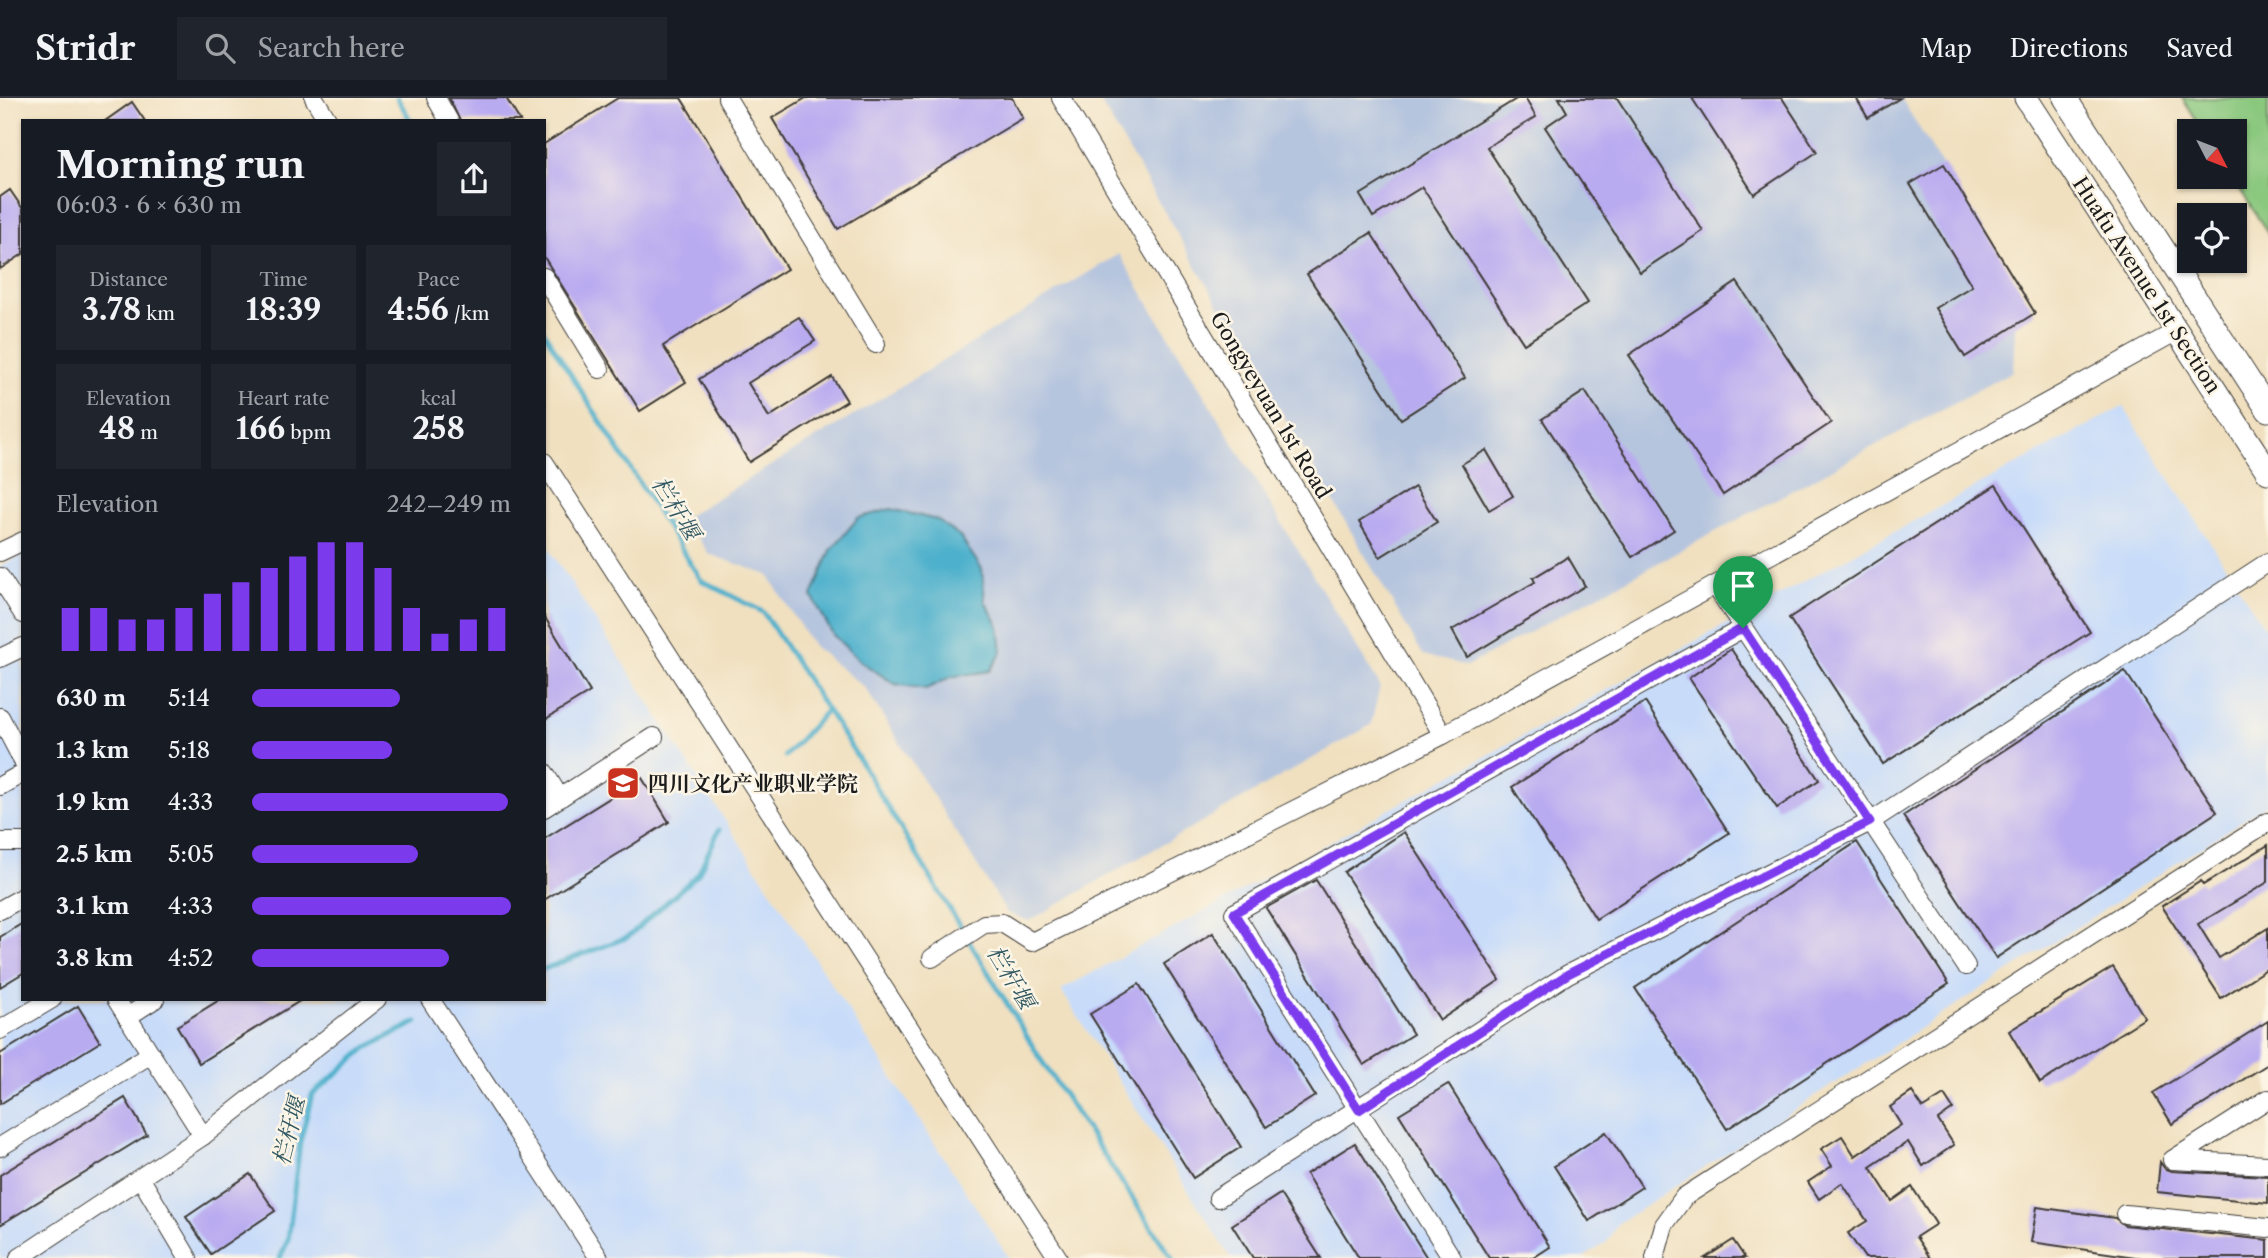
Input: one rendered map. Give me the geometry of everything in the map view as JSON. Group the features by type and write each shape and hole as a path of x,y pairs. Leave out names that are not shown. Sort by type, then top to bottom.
{"main road":[{"name":"Huafu Avenue 1st Section","path":"2026,98 2268,472"},
{"path":"2065,98 2268,410"}],"street":[{"path":"314,98 327,119"},
{"path":"436,98 448,119"},
{"path":"727,98 876,344"},
{"name":"Gongyeyuan 1st Road","path":"1061,98 1443,735"},
{"path":"546,281 600,369"},
{"path":"932,958 984,925 1002,923 1032,942 1443,735 2177,331"},
{"path":"546,465 1058,1258"},
{"path":"0,552 21,542"},
{"path":"1218,1198 1568,974 1870,822 2268,562"},
{"path":"0,577 21,611"},
{"path":"1715,585 1966,966"},
{"path":"1452,1258 1234,913 1743,628"},
{"path":"0,658 21,648"},
{"path":"0,717 21,757"},
{"path":"546,807 654,737"},
{"path":"0,786 21,775"},
{"path":"546,775 560,797"},
{"path":"1655,1258 1664,1225 1684,1197 2268,822"},
{"path":"0,910 21,898"},
{"path":"0,1030 49,1001"},
{"path":"117,1001 203,1136"},
{"path":"127,1017 152,1001"},
{"path":"19,1258 203,1136 374,1001"},
{"path":"431,1001 599,1258"},
{"path":"0,1147 151,1054"},
{"path":"2268,1098 2172,1160 2268,1165"},
{"path":"141,1179 188,1258"},
{"path":"2125,1214 2268,1228"}],"shaded area":[{"path":"1098,98 1901,98 2017,288 2013,371 1467,666 1423,655"},
{"path":"1119,254 1380,686 1371,725 1029,921 1007,913 865,688 812,645 768,575 709,554 684,518"},
{"path":"2123,406 2268,633 2268,804 1617,1224 1607,1242 1583,1258 1231,1258 1061,990"},
{"name":"四川文化产业职业学院","path":"546,544 1009,1258 0,1258 0,566 21,555 21,1001 546,1001"}],"green space":[{"path":"2182,98 2268,98 2268,233 2240,189 2247,189 2247,119 2195,119"}],"water":[{"path":"891,509 937,520 960,537 982,569 985,601 999,626 1002,652 990,671 951,677 926,689 895,684 861,662 833,635 812,596 831,550 858,518"}],"building":[{"path":"449,98 506,98 519,119 459,119"},
{"path":"618,98 681,98 787,269 663,346 686,382 640,411 546,260 546,143"},
{"path":"806,98 1012,98 1023,118 838,229 772,118"},
{"path":"1518,98 1525,98 1536,117 1487,147 1588,303 1524,344 1422,187 1373,217 1360,195"},
{"path":"1559,98 1617,98 1703,231 1640,272 1545,127 1567,112"},
{"path":"1692,98 1782,98 1817,152 1754,194"},
{"path":"1856,98 1900,98 1868,118"},
{"path":"132,102 144,119 108,119"},
{"path":"1944,164 2035,313 1965,357 1935,308 1972,286 1910,184"},
{"path":"10,190 21,206 21,255 0,269 0,197"},
{"path":"1371,233 1465,378 1401,419 1307,274"},
{"path":"1737,282 1831,423 1723,495 1629,355"},
{"path":"799,317 815,341 748,383 769,417 832,377 847,401 749,462 699,379"},
{"path":"1585,391 1674,530 1632,557 1542,419"},
{"path":"1486,450 1513,496 1489,510 1462,464"},
{"path":"1996,485 2090,632 1883,764 1789,618"},
{"path":"1415,487 1437,522 1380,557 1359,522"},
{"path":"1568,557 1585,586 1467,657 1452,630 1535,582 1533,578"},
{"path":"546,619 590,692 546,719"},
{"path":"1731,649 1819,780 1777,808 1689,678"},
{"path":"2125,671 2217,812 1996,958 1903,816"},
{"path":"1645,702 1729,833 1596,919 1512,787"},
{"path":"642,778 669,822 546,899 546,838"},
{"path":"1404,832 1500,980 1440,1020 1344,872"},
{"path":"1857,842 1949,984 1727,1129 1635,988"},
{"path":"2268,845 2268,882 2198,924 2219,958 2268,928 2268,968 2221,998 2162,906 2201,881 2203,885"},
{"path":"1316,880 1413,1034 1364,1065 1266,908"},
{"path":"21,924 21,974 0,987 0,937"},
{"path":"1213,933 1315,1096 1266,1127 1164,964"},
{"path":"2113,967 2145,1018 2040,1083 2009,1031"},
{"path":"1139,984 1241,1147 1193,1178 1090,1014"},
{"path":"218,1001 300,1001 199,1063 177,1026"},
{"path":"78,1006 100,1042 0,1104 0,1054"},
{"path":"2268,1021 2268,1064 2172,1124 2153,1093"},
{"path":"1448,1084 1550,1247 1533,1258 1489,1258 1399,1114"},
{"path":"1912,1092 1923,1108 1944,1095 1953,1109 1938,1120 1954,1145 1923,1166 1908,1142 1870,1167 1892,1201 1912,1187 1936,1224 1916,1237 1930,1258 1865,1258 1848,1233 1867,1221 1842,1183 1819,1199 1808,1182 1832,1166 1821,1149 1842,1136 1855,1156 1901,1125 1890,1107"},
{"path":"125,1098 147,1135 0,1225 0,1175"},
{"path":"1606,1132 1642,1187 1589,1221 1554,1166"},
{"path":"1355,1143 1427,1258 1359,1258 1306,1174"},
{"path":"2160,1162 2165,1169 2171,1171 2268,1176 2268,1203 2157,1192"},
{"path":"250,1174 275,1211 211,1254 186,1217"},
{"path":"1280,1194 1321,1258 1253,1258 1232,1225"},
{"path":"2037,1207 2115,1218 2124,1225 2268,1240 2268,1258 2142,1258 2031,1242"},
{"path":"1733,1240 1745,1258 1705,1258"}],"waterway":[{"name":"栏杆堰","path":"397,98 410,119"},
{"name":"栏杆堰","path":"546,335 701,580 763,612 855,753 1043,1063 1172,1258"},
{"name":"栏杆堰","path":"785,756 827,710"},
{"name":"栏杆堰","path":"546,968 628,937 698,874 719,830"},
{"name":"栏杆堰","path":"280,1258 288,1240 300,1142 312,1095 366,1048 417,1022"}],"place":[{"name":"四川文化产业职业学院","path":"623,783"}],"route":[{"path":"1743,628 1870,822 1568,974 1359,1110 1234,913 1743,628"}]}
